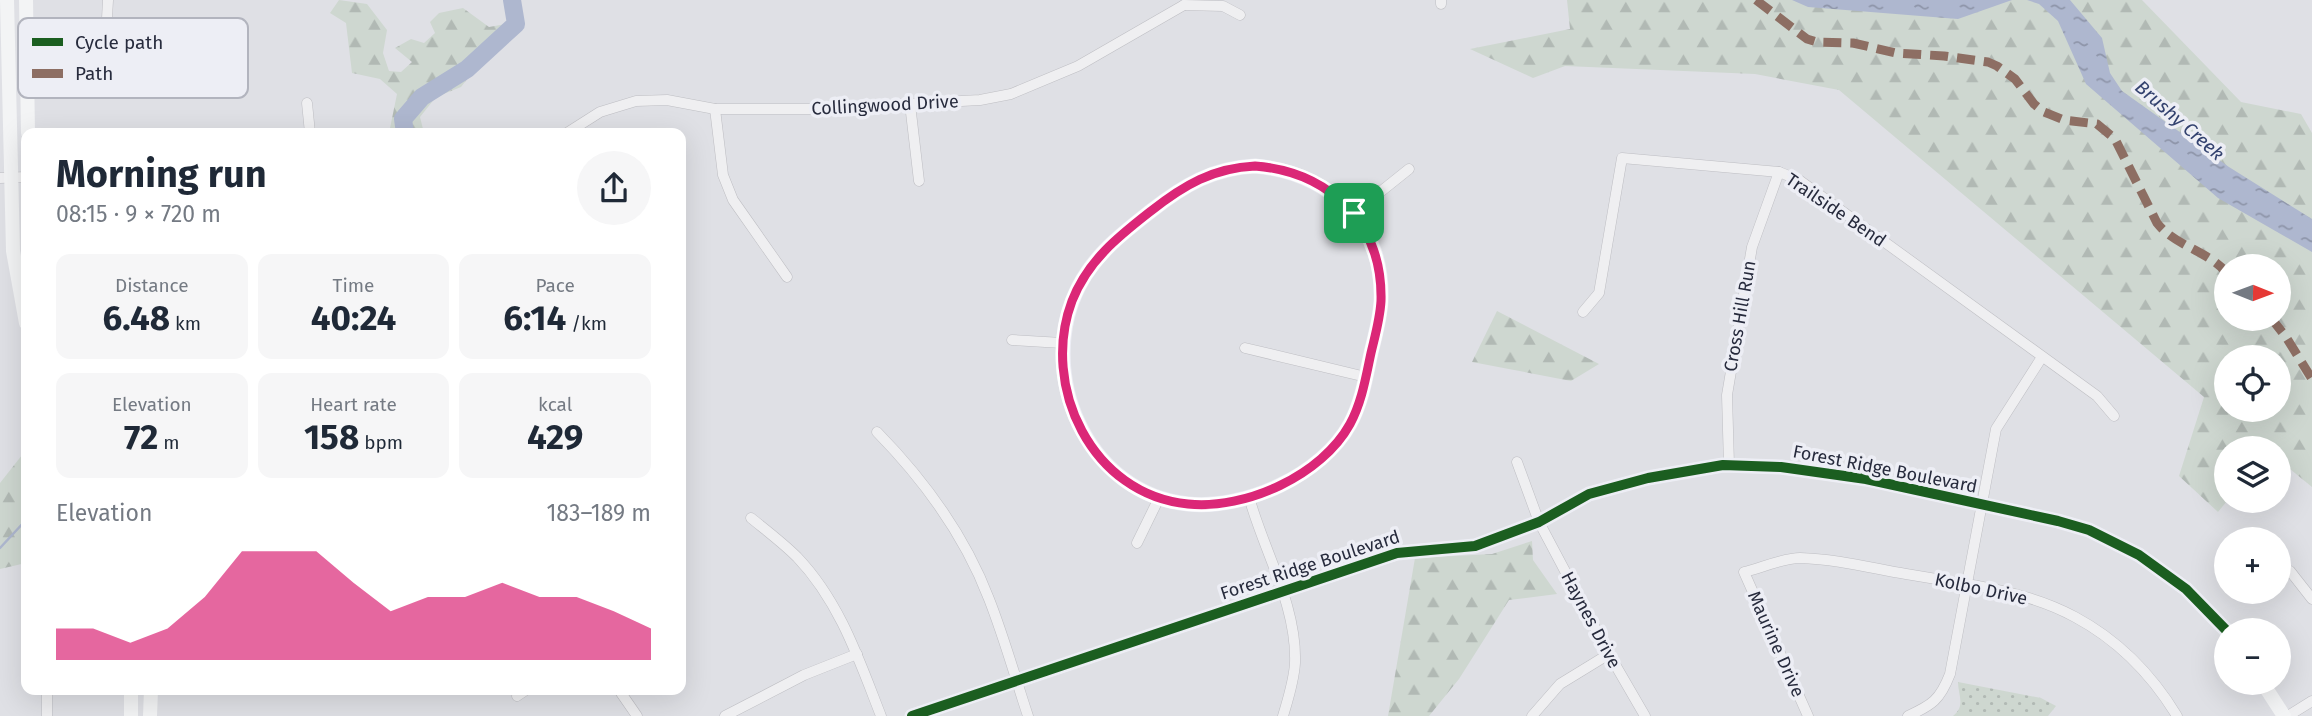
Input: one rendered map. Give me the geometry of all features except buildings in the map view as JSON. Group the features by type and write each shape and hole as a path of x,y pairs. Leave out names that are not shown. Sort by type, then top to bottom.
{"street":[{"path":"7,0 5,178 12,251 21,297"},
{"path":"26,0 26,18"},
{"path":"108,0 108,18"},
{"path":"1184,3 1223,6 1240,15"},
{"name":"Collingwood Drive","path":"575,128 600,112 636,101 667,100 715,109 813,109 980,100 1011,94 1078,66 1184,3"},
{"path":"27,98 28,128"},
{"path":"307,103 310,128"},
{"path":"910,104 919,181"},
{"path":"715,109 723,175 733,200 787,277"},
{"name":"Trailside Bend","path":"1583,312 1599,293 1622,158 1779,172 1799,180 2096,396 2114,416"},
{"path":"1239,167 1280,169 1295,173 1324,187 1354,213 1374,252 1381,286 1380,317 1366,377 1351,423 1332,449 1293,479 1249,497 1206,505 1159,498 1116,474 1094,451 1072,408 1064,376 1062,343 1072,302 1095,260 1111,242 1168,197 1199,177 1239,167"},
{"path":"1354,213 1409,169"},
{"name":"Cross Hill Run","path":"1729,465 1727,395 1752,247 1779,172"},
{"path":"1012,340 1062,343"},
{"path":"1245,348 1366,377"},
{"path":"1908,716 1931,705 1943,692 1950,674 1996,429 2042,357"},
{"path":"877,432 908,466 942,510 960,539 990,600 1028,716"},
{"name":"Haynes Drive","path":"1517,462 1539,522 1645,716"},
{"name":"Forest Ridge Boulevard","path":"912,716 1397,553 1475,546 1539,522 1588,494 1648,478 1729,465 1781,467 1866,479 2089,530 2139,555 2186,589 2214,618"},
{"path":"1249,497 1290,618 1295,650 1292,682 1283,716"},
{"path":"1137,542 1159,498"},
{"path":"751,518 780,541 813,576 840,617 881,716"},
{"name":"Kolbo Drive","path":"1744,572 1797,558 1839,562 2007,592 2039,601 2075,617 2104,635 2135,661 2177,716"},
{"name":"Maurine Drive","path":"1744,572 1808,716"},
{"path":"2291,572 2312,599"},
{"path":"725,716 804,675 857,654"},
{"path":"1532,716 1560,684 1609,654"},
{"path":"47,695 47,716"},
{"path":"131,695 131,716"},
{"path":"150,716 151,695"},
{"path":"622,695 637,716"},
{"path":"2271,695 2286,716 2312,701"}],"green space":[{"path":"339,0 367,4 387,30 383,53 389,71 401,72 412,62 395,48 411,39 424,43 435,33 430,22 439,13 463,8 489,27 511,23 461,87 436,97 420,117 423,128 390,128 397,94 380,79 352,73 346,23 330,13"},
{"path":"1567,0 2142,0 2241,102 2301,114 2312,133 2312,487 2291,470 2291,436 2214,436 2214,508 2179,476 2204,397 1839,90 1755,74 1565,66 1533,78 1470,49 1570,29"},
{"path":"1497,311 1599,364 1571,381 1472,362"},
{"path":"21,456 21,564 0,569 0,483"},
{"path":"1532,541 1533,560 1557,594 1509,600 1459,679 1429,716 1388,716 1415,558 1492,554"},
{"path":"1958,682 2041,698 2056,706 2048,716 1953,716 1960,704"}],"water":[{"path":"1792,0 2012,0 1958,19 1808,7"},
{"path":"2027,0 2070,0 2102,38 2110,73 2122,91 2229,167 2312,219 2312,252 2218,198 2086,84 2058,21 2039,4"}],"waterway":[{"path":"404,128 403,119 422,97 467,69 516,24 512,0"},
{"path":"0,548 21,525"}],"marked path":[{"path":"1756,0 1807,39 1817,42 1853,43 1896,53 1944,56 1988,62 1997,66 2015,79 2034,104 2044,112 2064,120 2097,124 2115,139 2157,223 2164,231 2214,262"},
{"path":"2281,331 2312,379"}],"cycle path":[{"path":"1255,166 1306,179 1328,191 1347,207 1362,226 1373,248 1379,273 1381,301 1361,398 1350,424 1337,442 1321,459 1280,485 1257,495 1210,504 1188,504 1152,495 1122,478 1097,453 1079,424 1067,390 1063,355 1067,320 1079,286 1093,263 1130,227 1175,193 1212,174 1255,166"},
{"path":"912,716 1397,553 1475,546 1539,522 1589,494 1648,478 1723,465 1781,467 1866,479 2089,530 2139,555 2186,589 2214,618"}],"route":[{"path":"1255,166 1295,173 1324,187 1354,213 1374,252 1381,286 1380,317 1357,408 1351,423 1332,449 1293,479 1249,497 1206,505 1172,502 1155,497 1129,484 1104,463 1086,438 1072,408 1064,376 1062,343 1078,288 1095,260 1111,242 1178,189 1222,169 1255,166"}],"water label":[{"name":"Brushy Creek","path":"2180,120"}]}
